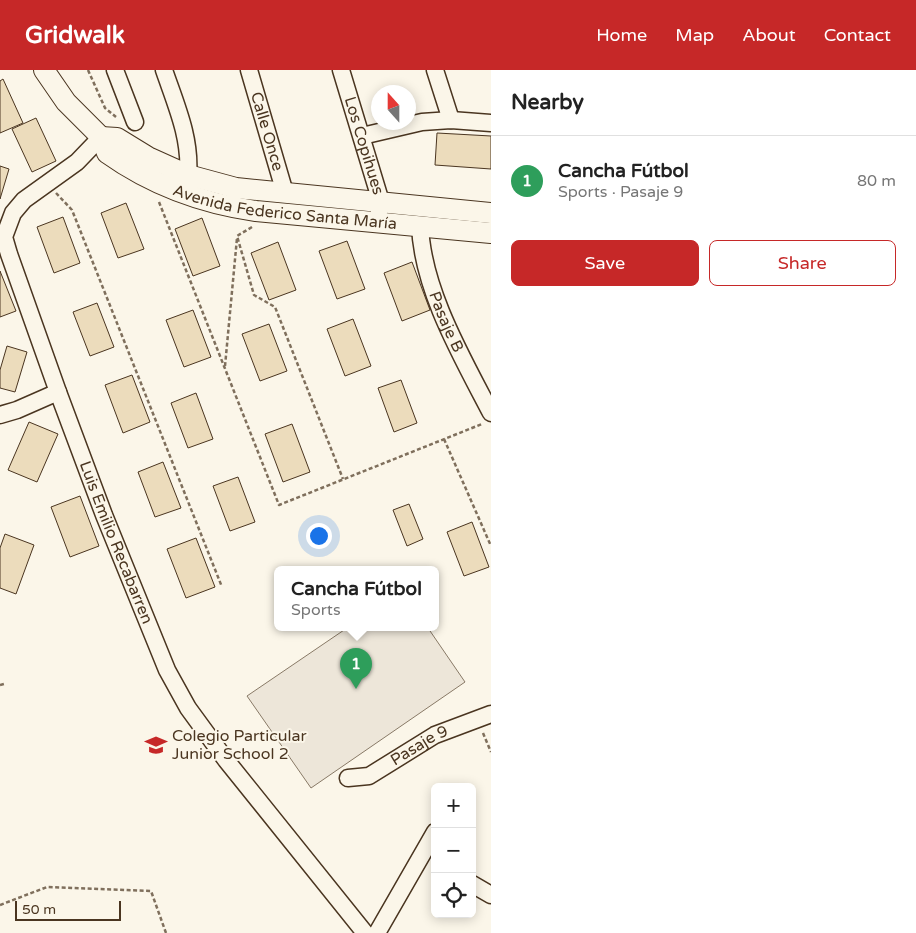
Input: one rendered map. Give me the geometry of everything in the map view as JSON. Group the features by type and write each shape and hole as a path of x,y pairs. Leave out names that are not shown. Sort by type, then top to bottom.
{"main road":[{"name":"Avenida Federico Santa María","path":"44,70 66,102 102,136 107,153 153,181 184,194 231,207 491,233"},
{"name":"Avenida Federico Santa María","path":"102,136 117,138 148,158 188,175 236,188 491,212"}],"street":[{"path":"115,70 128,121"},
{"path":"164,70 187,139 188,175"},
{"name":"Calle Once","path":"249,70 285,193"},
{"name":"Los Copihues","path":"341,70 381,202 378,222"},
{"path":"435,70 451,120"},
{"path":"362,136 422,122 451,120 491,123"},
{"name":"Luis Emilio Recabarren","path":"102,136 77,162 24,200 13,213 2,236 104,515 167,670 188,708 226,760 365,933"},
{"name":"Pasaje B","path":"420,226 420,242 429,280 487,418"},
{"path":"0,415 17,410 58,392"},
{"name":"Pasaje 9","path":"348,778 369,776 435,734 484,717"},
{"path":"377,933 429,858"},
{"path":"476,886 491,895"}],"path":[{"path":"88,70 105,108 128,121"},
{"path":"153,181 156,196 279,505 444,439 487,418"},
{"path":"48,184 72,210 222,587"},
{"path":"237,236 254,226"},
{"path":"225,368 237,236"},
{"path":"237,236 254,294 275,307 343,479"},
{"path":"444,439 491,546"},
{"path":"484,717 491,752"},
{"path":"0,905 48,887 151,891 166,933"}],"shaded area":[{"path":"343,631 430,631 465,682 311,788 247,696"}],"building":[{"path":"3,79 23,123 0,133 0,81"},
{"path":"36,118 56,161 32,172 12,129"},
{"path":"437,133 491,136 491,169 435,165"},
{"path":"0,166 9,169 0,199"},
{"path":"126,203 144,249 118,258 101,213"},
{"path":"63,217 80,263 54,273 37,227"},
{"path":"202,218 220,266 193,276 175,229"},
{"path":"347,241 365,289 337,299 319,251"},
{"path":"278,242 296,290 269,300 251,253"},
{"path":"412,262 430,310 402,321 384,273"},
{"path":"0,271 16,311 0,317"},
{"path":"97,303 114,347 90,356 73,312"},
{"path":"193,310 211,357 184,367 166,320"},
{"path":"353,319 371,366 345,376 327,329"},
{"path":"269,324 287,371 260,381 242,334"},
{"path":"7,346 27,352 15,392 0,388 0,370"},
{"path":"132,375 150,422 123,433 105,385"},
{"path":"401,380 417,423 394,432 378,388"},
{"path":"196,393 213,439 188,448 171,403"},
{"path":"29,422 58,434 37,482 8,470"},
{"path":"292,424 310,472 283,482 265,434"},
{"path":"163,462 181,508 155,517 138,472"},
{"path":"238,477 255,522 230,531 213,486"},
{"path":"80,496 99,546 70,557 51,507"},
{"path":"409,504 423,539 407,546 393,510"},
{"path":"472,522 489,567 464,576 447,532"},
{"path":"5,534 34,545 16,594 0,588 0,548"},
{"path":"196,538 215,587 186,598 167,549"}],"place":[{"name":"Cancha Fútbol","path":"356,689"},
{"name":"Colegio Particular Junior School 2","path":"156,745"}]}
